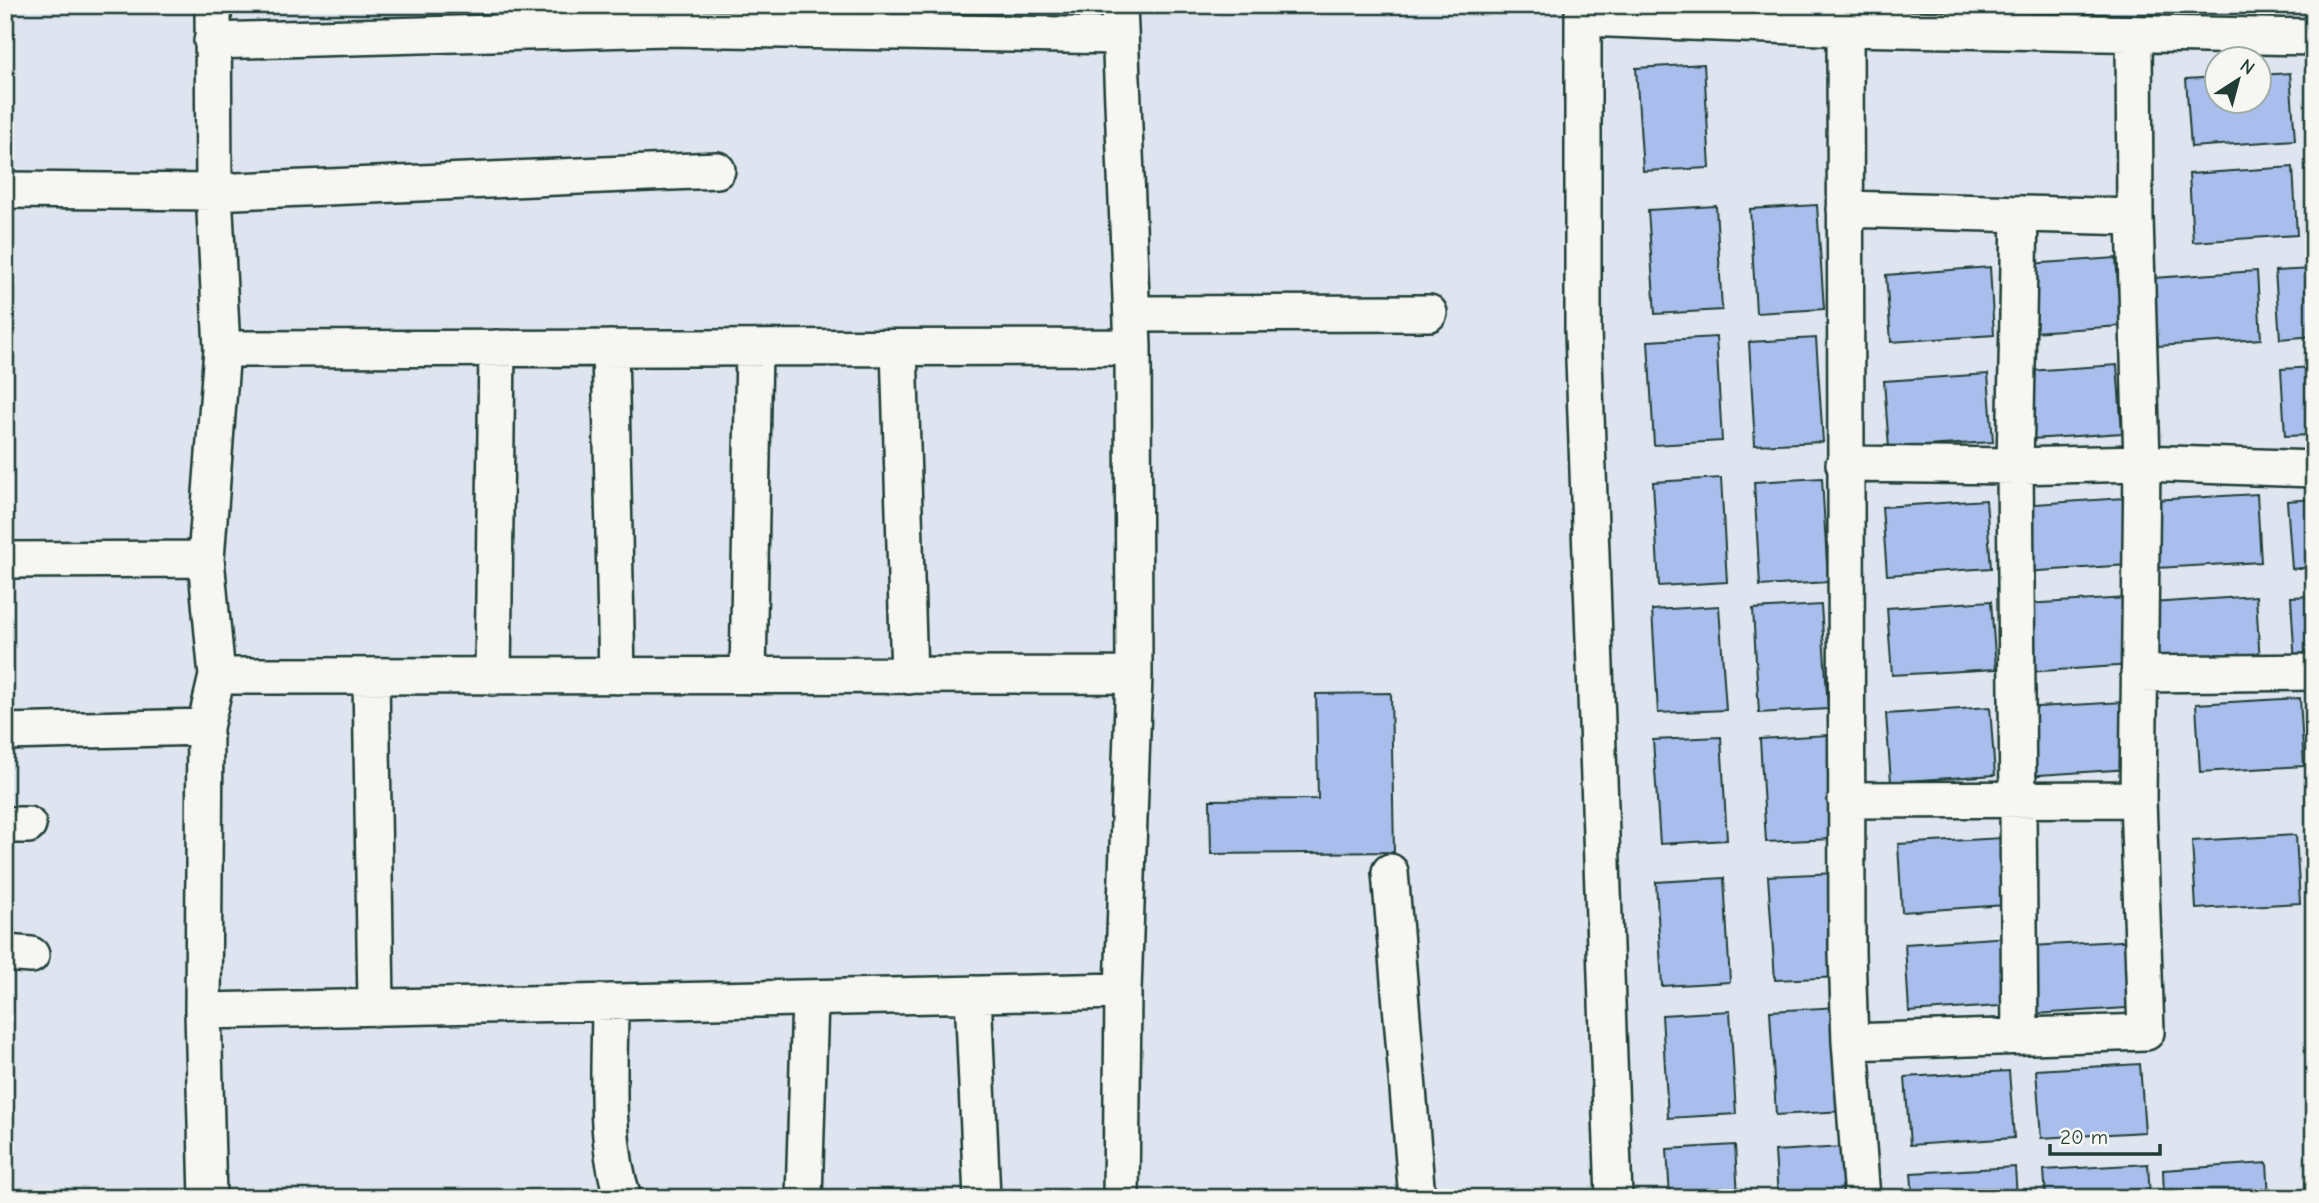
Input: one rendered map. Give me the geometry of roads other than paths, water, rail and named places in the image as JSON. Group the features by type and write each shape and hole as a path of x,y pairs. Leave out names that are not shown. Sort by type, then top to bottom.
{"street":[{"path":"208,1198 204,1011 205,727 217,676 206,559 222,349 214,192 213,5"},
{"path":"1614,1198 1583,331 1583,11 2052,19 2134,34 2314,37"},
{"path":"1829,16 1845,209 1846,800 1850,1042 1862,1198"},
{"path":"212,41 389,21 657,17 1119,21 1132,331 1134,675 1123,991 1122,1198"},
{"path":"1850,1042 2146,1032 2138,799 2142,463 2135,217 2134,34"},
{"path":"5,190 214,192 717,170"},
{"path":"1845,209 2135,217"},
{"path":"2020,214 2015,466 2020,1036"},
{"path":"222,349 900,348 1429,313"},
{"path":"493,677 497,348"},
{"path":"610,348 617,676"},
{"path":"748,676 754,348"},
{"path":"900,348 909,676"},
{"path":"1844,464 2015,466 2142,463 2314,469"},
{"path":"5,560 206,559"},
{"path":"2139,674 2314,672"},
{"path":"217,676 1134,675"},
{"path":"371,676 376,1007"},
{"path":"5,732 205,727"},
{"path":"1846,800 2138,799"},
{"path":"1390,872 1417,1198"},
{"path":"204,1011 1123,991"},
{"path":"973,994 982,1198"},
{"path":"804,1198 810,998"},
{"path":"610,1002 610,1121 617,1179 623,1198"}]}
